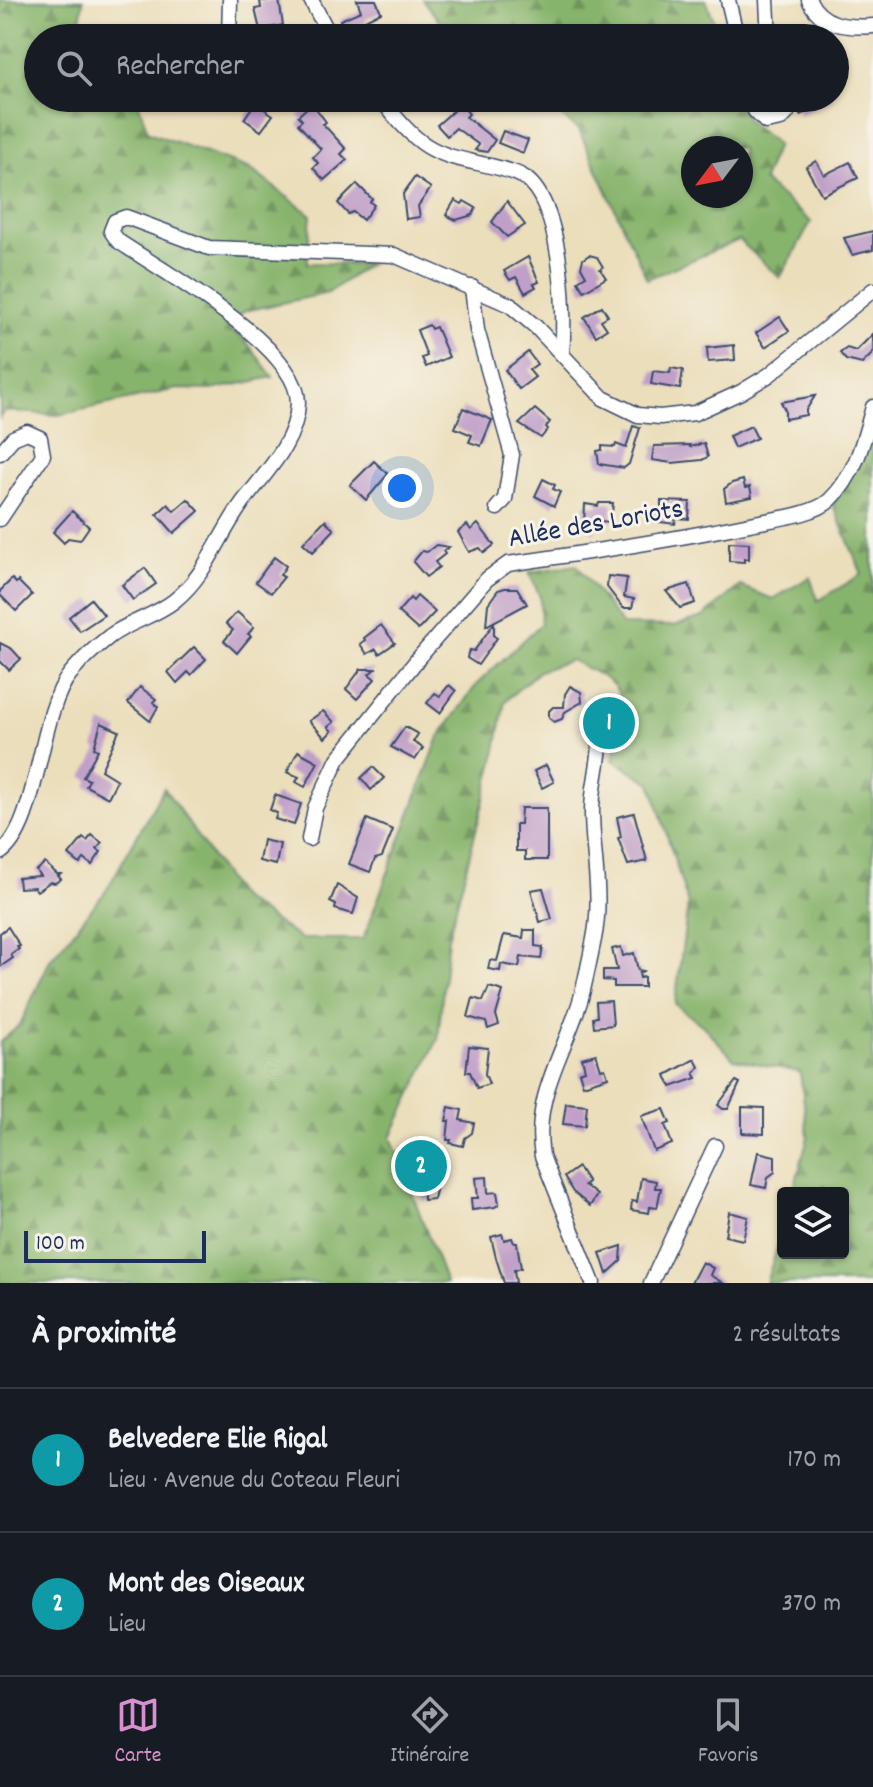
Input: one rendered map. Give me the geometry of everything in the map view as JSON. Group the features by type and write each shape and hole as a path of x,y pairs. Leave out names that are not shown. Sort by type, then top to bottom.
{"street":[{"path":"229,24 230,0"},
{"path":"311,0 324,24"},
{"path":"728,0 734,24"},
{"path":"767,0 768,24"},
{"path":"809,0 821,14 837,24"},
{"path":"849,26 873,26"},
{"path":"393,112 426,146 522,176 544,199 555,233 564,330 562,353"},
{"path":"756,112 766,122 781,119 787,112"},
{"path":"0,853 6,849 23,820 53,710 69,676 110,636 172,602 196,580 235,514 285,447 295,423 298,402 295,385 286,368 250,329 118,241 111,231 115,221 126,217 209,248 394,255 510,305 562,353 603,398 638,415 660,417 695,413 741,392 769,375 873,290"},
{"path":"472,287 477,330 512,455 505,499 497,508"},
{"name":"Allée des Loriots","path":"309,839 315,808 338,759 487,579 508,564 693,536 798,514 829,502 847,480 864,444 873,407"},
{"path":"0,453 13,438 27,432 40,438 43,455 0,519"},
{"path":"593,1283 542,1156 538,1135 547,1084 581,999 595,935 598,900 592,810 600,738 596,714"},
{"path":"651,1283 715,1146"}],"green space":[{"path":"0,0 83,0 80,24 24,24 24,112 142,112 148,132 250,169 311,215 307,263 369,264 328,293 245,311 226,326 248,344 273,377 211,390 177,389 58,415 4,411 0,418"},
{"path":"423,0 706,0 715,24 441,24"},
{"path":"555,112 744,112 746,120 777,144 763,181 811,222 780,278 739,240 647,279 579,130"},
{"path":"873,423 873,1283 766,1283 777,1248 777,1259 849,1259 849,1187 795,1187 808,1136 800,1072 734,1059 703,1026 675,1004 688,904 651,783 613,760 622,720 616,689 606,679 571,660 539,671 505,701 494,761 448,938 438,1039 391,1137 446,1283 0,1283 0,1042 20,1025 50,960 106,891 164,788 239,897 301,939 363,939 439,737 477,684 541,624 540,597 529,572 577,565 622,625 674,626 703,617 740,586 773,599 810,577 818,601 862,574 833,505"}],"building":[{"path":"279,0 283,24 259,24 255,9 261,8 260,1"},
{"path":"357,0 376,0 381,12 365,20 366,23 342,24 340,20 361,11"},
{"path":"249,112 268,112 273,115 261,131 244,119"},
{"path":"302,112 319,112 326,122 323,124 346,149 341,154 347,160 324,180 313,168 318,163 313,157 321,149 298,124 302,120 298,116"},
{"path":"452,112 467,112 466,117 495,140 487,152 475,150 479,145 456,128 447,136 437,125"},
{"path":"503,131 528,140 523,153 498,143"},
{"path":"816,161 824,175 850,162 858,178 822,195 806,167"},
{"path":"415,177 431,188 418,206 420,217 406,219 403,194"},
{"path":"357,184 374,205 363,220 353,212 348,214 338,203"},
{"path":"455,200 476,208 473,215 456,220 446,215"},
{"path":"507,201 525,225 507,237 492,222"},
{"path":"873,231 873,250 852,255 844,238"},
{"path":"589,255 597,257 606,278 584,291 578,281 586,276 581,267 583,259"},
{"path":"528,257 539,282 525,293 516,277 510,280 504,271"},
{"path":"602,306 608,316 601,320 607,329 596,336 584,317"},
{"path":"780,317 789,331 765,347 756,333"},
{"path":"429,325 431,329 436,327 449,357 426,367 422,358 427,356 417,330"},
{"path":"873,334 873,353 862,364 846,360 840,353 847,348 856,351"},
{"path":"734,345 735,360 708,362 707,348"},
{"path":"528,352 537,364 529,370 535,377 519,389 505,370"},
{"path":"671,368 683,370 680,389 651,384 653,371 670,373"},
{"path":"815,396 806,415 785,419 781,402"},
{"path":"463,408 492,420 481,446 469,442 472,435 455,428"},
{"path":"535,409 550,422 541,438 519,424"},
{"path":"633,426 640,428 629,464 624,468 599,464 597,451 602,450 602,446 615,447 616,444 626,448"},
{"path":"751,426 757,438 734,448 729,436"},
{"path":"704,443 708,457 702,460 672,463 652,460 654,446 690,447"},
{"path":"374,461 388,474 366,500 350,485"},
{"path":"543,479 555,485 553,489 560,492 554,506 535,496"},
{"path":"743,480 745,488 750,487 752,497 726,502 724,489"},
{"path":"188,499 199,511 174,533 157,514 168,504 174,511"},
{"path":"661,501 690,502 689,519 676,518 675,524 645,520 646,510 661,511"},
{"path":"599,503 613,503 611,522 600,521 594,533 584,525 585,504 598,506"},
{"path":"72,511 89,527 80,540 68,538 64,543 53,532"},
{"path":"325,520 334,530 313,552 303,543"},
{"path":"478,524 494,545 484,553 480,548 469,552 458,532 467,525 471,530"},
{"path":"729,542 749,543 749,559 744,558 744,562 729,561"},
{"path":"436,545 449,547 435,562 439,567 426,577 413,562 422,551 427,552"},
{"path":"274,557 286,566 280,575 284,577 271,593 256,582"},
{"path":"145,568 156,584 133,600 122,585"},
{"path":"608,576 627,578 624,597 634,599 632,608 623,608 607,587"},
{"path":"12,579 32,595 16,611 0,595"},
{"path":"689,584 695,603 680,608 666,591"},
{"path":"517,588 527,604 486,626 488,604 498,590"},
{"path":"417,596 435,612 418,630 398,612 410,598 413,601"},
{"path":"91,599 104,615 80,631 69,617"},
{"path":"237,612 254,627 248,634 251,636 237,653 224,641 233,630 226,624"},
{"path":"494,623 494,636 497,638 478,665 467,658 468,653 474,651"},
{"path":"381,625 395,643 379,654 376,649 367,654 360,644"},
{"path":"0,643 12,649 21,659 9,670 0,661"},
{"path":"194,647 206,659 191,675 188,672 177,683 168,672"},
{"path":"361,669 375,669 369,674 375,679 357,699 346,689"},
{"path":"449,685 456,691 440,713 427,703 435,693 440,696"},
{"path":"570,686 581,692 582,702 554,722 549,718 549,711 553,707 564,707 565,694"},
{"path":"140,687 156,699 153,702 158,707 150,721 128,703"},
{"path":"323,711 334,722 328,727 332,731 325,738 309,721"},
{"path":"101,723 119,731 101,770 117,780 108,798 86,786 89,780 83,777 98,750 94,748"},
{"path":"405,727 418,734 413,742 423,748 415,760 391,747"},
{"path":"298,751 318,762 305,787 296,782 299,777 287,772"},
{"path":"546,765 554,782 542,788 534,771"},
{"path":"373,767 384,778 371,790 361,778"},
{"path":"275,795 301,804 294,825 275,819 277,813 270,810"},
{"path":"521,808 547,808 547,860 525,860 525,851 516,851 516,824 520,824"},
{"path":"634,813 647,861 628,865 618,838 621,837 617,817"},
{"path":"367,819 393,830 382,857 375,859 370,872 349,864"},
{"path":"92,835 102,843 97,849 101,852 92,865 84,859 80,864 69,855 83,838 87,841"},
{"path":"263,840 280,844 276,865 259,861"},
{"path":"45,863 61,874 58,876 61,879 37,891 34,887 19,888 18,878 40,876 36,870"},
{"path":"337,885 358,898 353,914 335,909 336,905 330,902"},
{"path":"543,888 552,919 540,922 531,890"},
{"path":"8,927 20,946 11,955 13,958 0,967 0,933"},
{"path":"524,930 535,930 535,946 543,947 541,959 521,957 519,967 501,964 500,971 488,969 490,960 497,961 504,935 523,938"},
{"path":"621,947 623,956 634,953 638,970 643,971 639,973 640,978 644,977 644,987 614,987 614,981 603,980 603,970 617,970 612,949"},
{"path":"489,987 503,991 496,1015 499,1025 488,1029 486,1022 468,1017 473,998 483,1001"},
{"path":"611,1001 613,1025 594,1027 596,1002"},
{"path":"469,1046 488,1048 485,1074 489,1084 477,1088 470,1072 466,1072"},
{"path":"596,1054 601,1069 605,1068 608,1077 583,1085 579,1072 585,1070 582,1058"},
{"path":"695,1059 699,1067 694,1073 697,1078 671,1087 666,1075"},
{"path":"736,1081 740,1083 728,1109 723,1109 718,1105"},
{"path":"566,1103 587,1105 585,1126 563,1124"},
{"path":"449,1107 462,1110 460,1120 474,1123 472,1133 465,1138 463,1146 447,1140"},
{"path":"742,1107 764,1108 764,1134 742,1133"},
{"path":"664,1109 670,1123 665,1125 672,1144 654,1151 641,1116"},
{"path":"758,1152 775,1156 775,1172 768,1177 766,1188 751,1185"},
{"path":"578,1167 588,1182 584,1185 597,1195 590,1206 573,1192 564,1177"},
{"path":"487,1177 488,1193 497,1192 499,1204 472,1210 471,1198 478,1198 476,1178"},
{"path":"641,1178 656,1181 655,1188 661,1188 657,1208 650,1207 649,1213 631,1210 632,1201 637,1202"},
{"path":"430,1179 437,1186 434,1199 423,1200 422,1185"},
{"path":"729,1212 748,1217 743,1240 725,1236"},
{"path":"502,1234 504,1240 512,1238 517,1243 521,1268 514,1270 516,1283 504,1283 496,1258 491,1237"},
{"path":"622,1246 621,1261 607,1274 600,1253"},
{"path":"702,1262 713,1268 710,1275 723,1283 691,1283"}],"place":[{"name":"Belvedere Elie Rigal","path":"609,723"},
{"name":"Mont des Oiseaux","path":"421,1166"}]}
